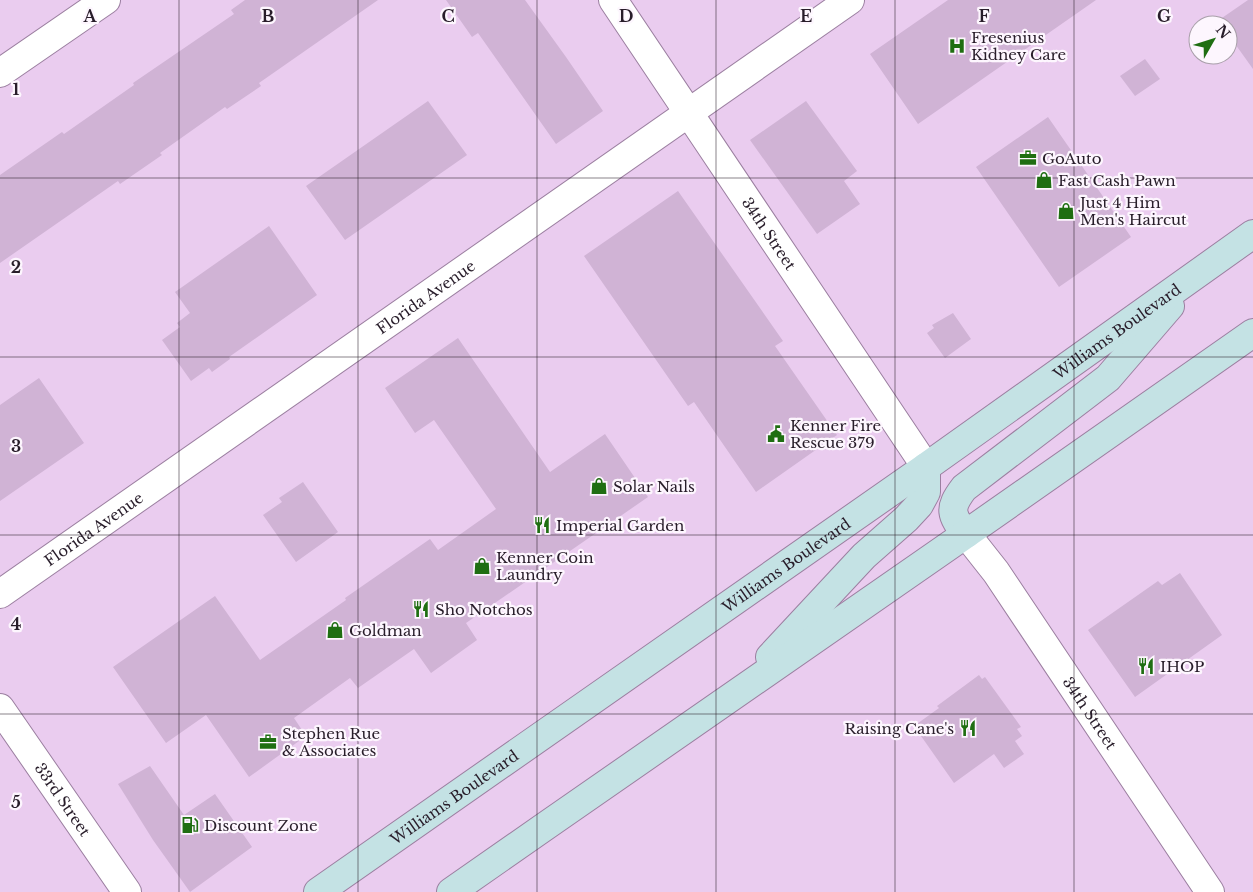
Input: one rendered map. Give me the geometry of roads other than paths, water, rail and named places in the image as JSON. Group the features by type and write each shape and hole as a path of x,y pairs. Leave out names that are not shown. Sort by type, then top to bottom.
{"main road":[{"name":"Williams Boulevard","path":"318,892 926,467 1253,234"},
{"path":"966,534 956,521 953,512 956,499 964,488 1108,378 1199,273"},
{"path":"452,892 1253,333"},
{"path":"733,696 864,556 919,505 926,492 926,467"}],"street":[{"path":"0,73 106,0"},
{"name":"34th Street","path":"613,0 926,467"},
{"name":"Florida Avenue","path":"0,594 850,0"},
{"name":"34th Street","path":"966,534 996,572 1210,892"},
{"name":"33rd Street","path":"0,708 127,892"}],"place":[{"name":"Fresenius Kidney Care","path":"957,46"},
{"name":"GoAuto","path":"1028,158"},
{"name":"Fast Cash Pawn","path":"1044,180"},
{"name":"Just 4 Him Men's Haircut","path":"1066,211"},
{"name":"Kenner Fire Rescue 379","path":"776,434"},
{"name":"Solar Nails","path":"599,486"},
{"name":"Imperial Garden","path":"542,525"},
{"name":"Kenner Coin Laundry","path":"482,566"},
{"name":"Sho Notchos","path":"421,609"},
{"name":"Goldman","path":"335,630"},
{"name":"IHOP","path":"1146,666"},
{"name":"Raising Cane's","path":"968,728"},
{"name":"Stephen Rue & Associates","path":"268,742"},
{"name":"Discount Zone","path":"190,825"}]}
